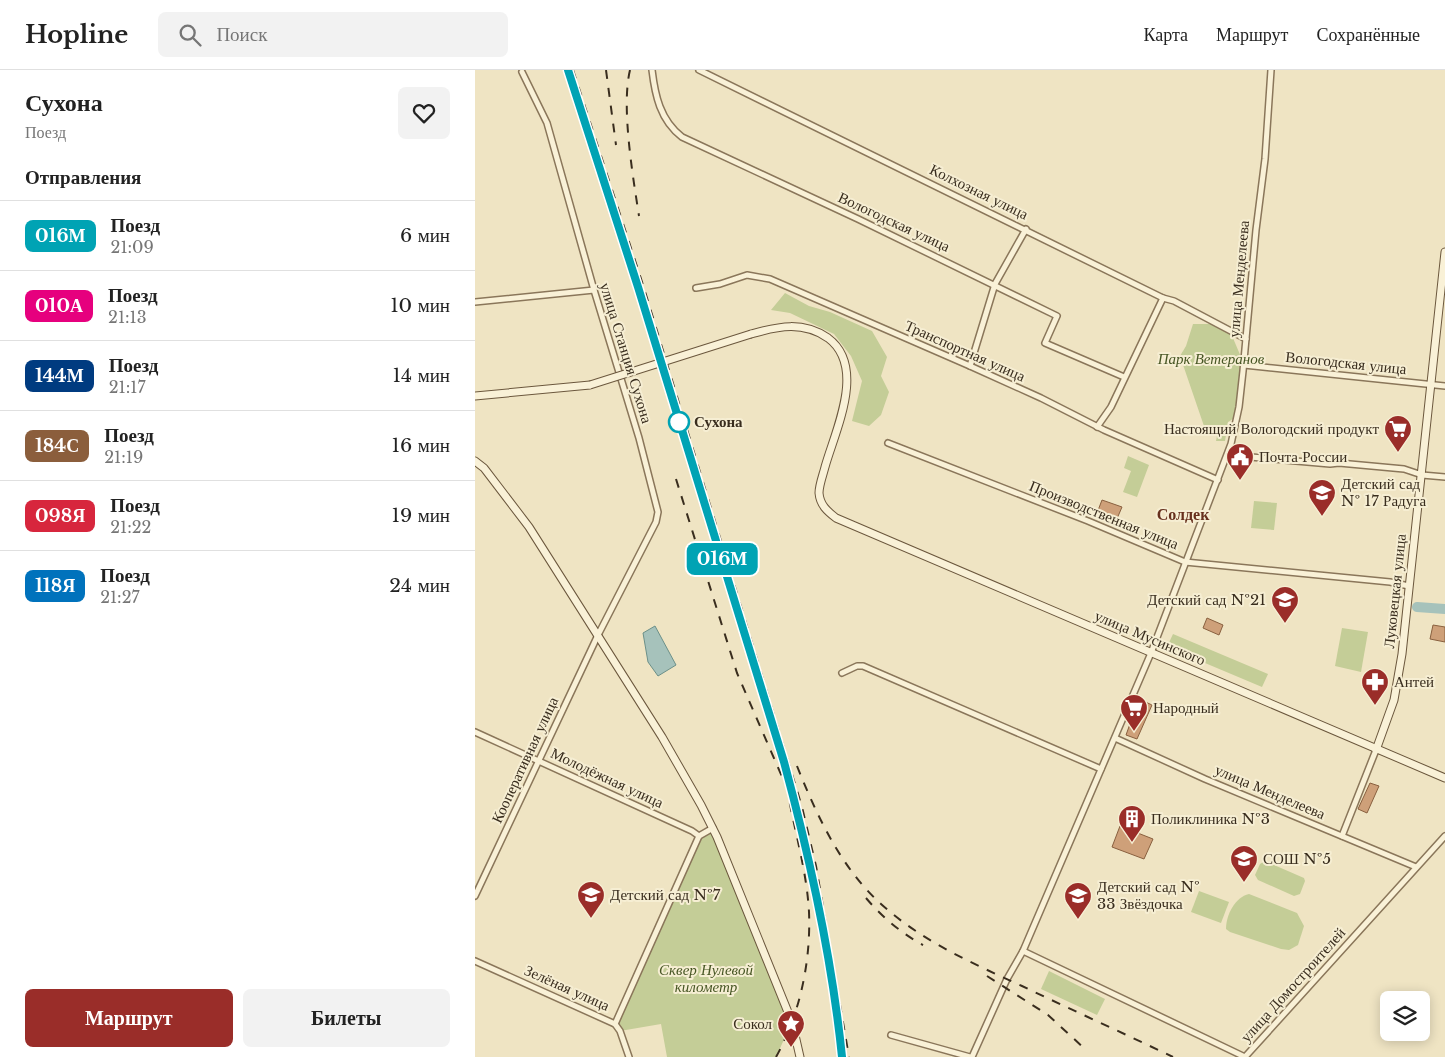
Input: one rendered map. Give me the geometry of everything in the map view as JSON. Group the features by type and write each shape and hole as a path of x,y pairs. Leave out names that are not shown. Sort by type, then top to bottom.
{"street":[{"name":"Вологодская улица","path":"652,70 654,90 661,111 672,128 682,137 995,284 1057,316 1045,343 1124,377"},
{"name":"Колхозная улица","path":"699,70 1026,229 1163,298 1181,304 1246,339"},
{"name":"улица Менделеева","path":"971,1057 1007,979 1023,951 1115,738 1151,653 1228,455 1239,407 1244,365 1256,230 1265,159 1271,70"},
{"name":"улица Станция Сухона","path":"522,72 547,123 594,290 639,438 658,512 656,522 598,635"},
{"path":"970,366 995,284 1026,229"},
{"name":"Луковецкая улица","path":"1376,750 1394,700 1402,654 1431,385 1442,313 1445,252"},
{"name":"Транспортная улица","path":"696,288 720,284 747,275 770,279 970,366 1097,427 1218,480"},
{"path":"475,302 594,290"},
{"path":"1097,427 1111,407 1163,298"},
{"name":"улица Мусинского","path":"475,396 590,385 779,326 799,326 818,331 831,341 843,357 847,373 847,391 842,413 822,476 819,494 822,504 831,514 845,523 1445,778"},
{"name":"Вологодская улица","path":"1244,365 1445,386"},
{"name":"Производственная улица","path":"888,443 1088,521 1185,562 1390,582 1409,586"},
{"path":"1228,455 1330,464 1339,463 1404,470 1422,475 1445,477"},
{"path":"475,460 484,468 529,527 662,737 713,828 792,1022 800,1057"},
{"name":"Кооперативная улица","path":"475,896 598,635"},
{"path":"842,673 857,666 863,666 1101,769"},
{"name":"Молодёжная улица","path":"475,732 691,830 699,836"},
{"name":"улица Менделеева","path":"1115,738 1205,779 1417,868"},
{"path":"1343,836 1376,750"},
{"path":"615,1024 699,836 713,828"},
{"name":"улица Домостроителей","path":"1023,951 1245,1057 1445,836"},
{"name":"Зелёная улица","path":"475,961 615,1024 629,1057"},
{"path":"891,1036 971,1057"}],"green space":[{"path":"785,293 809,306 830,312 872,331 887,357 881,376 889,392 881,415 869,426 852,421 862,381 851,356 834,334 790,313 771,310"},
{"name":"Парк Ветеранов","path":"1193,324 1217,324 1230,331 1241,357 1236,417 1228,422 1225,441 1216,441 1219,426 1205,429 1180,356 1186,346"},
{"path":"1128,456 1149,465 1137,497 1123,492 1131,471 1124,468"},
{"path":"1254,501 1277,503 1274,530 1251,528"},
{"path":"1342,628 1368,632 1361,672 1335,666"},
{"path":"1173,634 1268,674 1262,687 1167,647"},
{"name":"Сквер Нулевой километр","path":"713,828 792,1022 776,1057 667,1057 661,1024 620,1031 615,1024 699,836"},
{"path":"1263,862 1304,878 1305,881 1300,894 1294,896 1258,880 1255,875 1260,864"},
{"path":"1199,891 1229,902 1221,923 1191,912"},
{"path":"1249,894 1297,913 1304,926 1298,945 1289,950 1281,949 1226,929 1232,907 1239,899"},
{"path":"1049,971 1105,999 1097,1015 1041,989"}],"water":[{"path":"655,626 676,665 658,676 648,662 643,633"}],"building":[{"path":"1102,500 1122,507 1116,521 1097,513"},
{"path":"1207,618 1223,625 1219,635 1203,628"},
{"path":"1433,625 1445,627 1445,642 1430,639"},
{"path":"1139,699 1152,705 1137,739 1126,735"},
{"path":"1370,783 1379,786 1367,813 1358,809"},
{"name":"Поликлиника №3","path":"1120,826 1153,839 1144,859 1112,847"}],"waterway":[{"path":"1417,607 1445,609"}],"railway":[{"path":"573,70 643,285 802,807 816,866 849,1057"},
{"path":"606,70 616,145"},
{"path":"630,70 627,122 639,216"},
{"path":"676,479 737,673 783,779"},
{"path":"797,766 813,804 842,858 867,890 897,917 931,941 966,960 1173,1057"},
{"path":"776,1057 798,1005 806,968 809,931 806,884 789,799"},
{"path":"866,898 892,924 923,945"},
{"path":"987,976 1048,1015 1085,1049"}],"train":[{"name":"016М","path":"568,70 638,287 784,762 808,861 829,966 842,1057"}],"place":[{"name":"Сухона","path":"679,422"},
{"name":"Настоящий Вологодский продукт","path":"1398,453"},
{"name":"Почта России","path":"1240,481"},
{"name":"Детский сад № 17 Радуга","path":"1322,517"},
{"name":"Детский сад №21","path":"1285,624"},
{"name":"Антей","path":"1375,706"},
{"name":"Народный","path":"1134,732"},
{"name":"Поликлиника №3","path":"1132,843"},
{"name":"СОШ №5","path":"1244,883"},
{"name":"Детский сад №7","path":"591,919"},
{"name":"Детский сад № 33 Звёздочка","path":"1078,920"},
{"name":"Сокол","path":"791,1048"}],"district":[{"name":"Солдек","path":"1183,514"}]}
